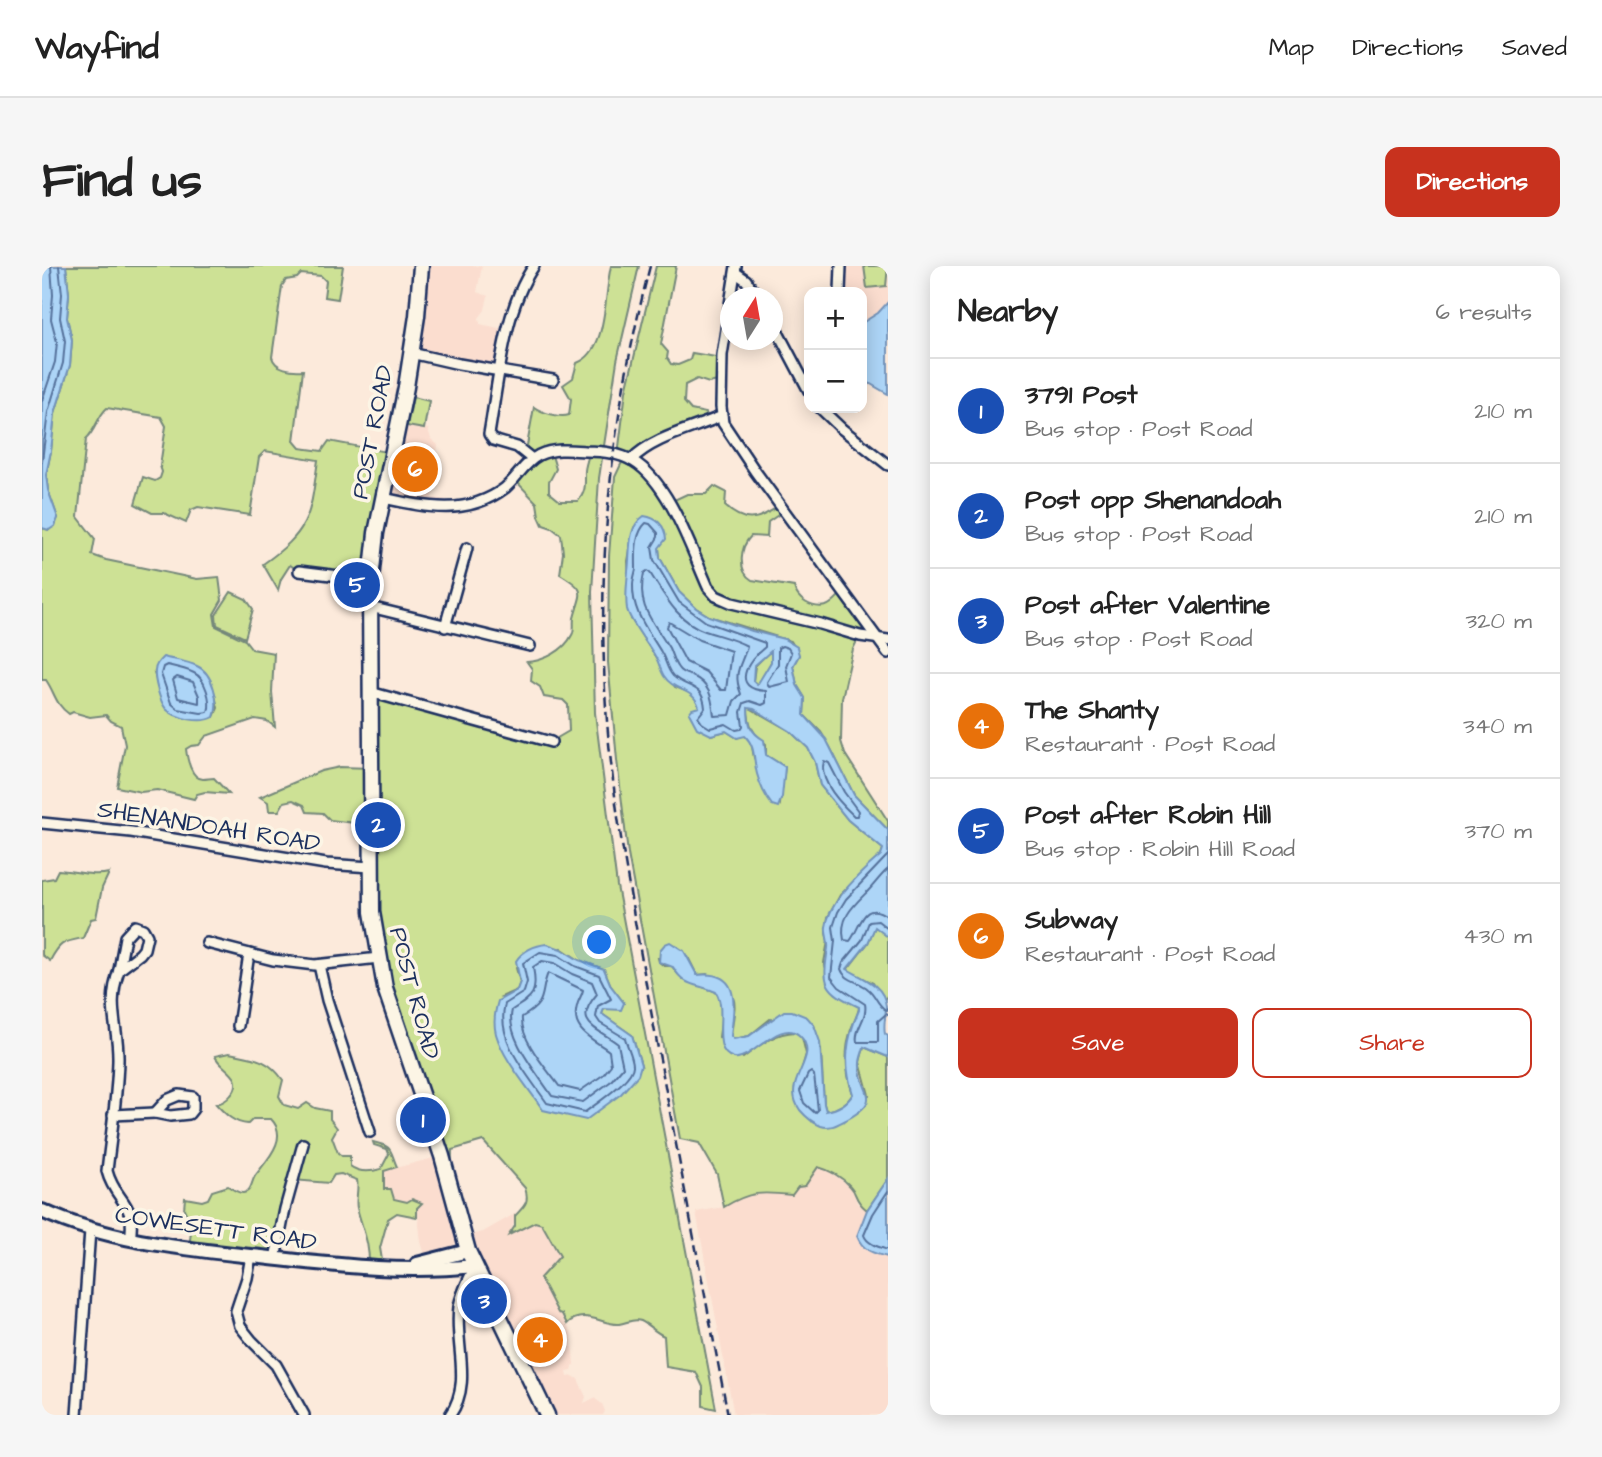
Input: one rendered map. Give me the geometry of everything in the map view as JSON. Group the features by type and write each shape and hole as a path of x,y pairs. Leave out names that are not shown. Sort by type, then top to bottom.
{"main road":[{"name":"POST ROAD","path":"421,266 411,353 376,533 372,580 372,912 385,988 442,1156 468,1251 547,1415"},
{"name":"COWESETT ROAD","path":"42,1211 90,1230 161,1246 389,1270 475,1266"},
{"name":"COWESETT ROAD","path":"389,1270 468,1251"}],"street":[{"path":"532,459 517,447 493,440 489,435 513,309 525,279 534,266"},
{"path":"840,287 841,266"},
{"path":"736,270 751,287"},
{"path":"736,270 722,355 722,416 726,429 884,640 888,653"},
{"path":"783,342 804,382"},
{"path":"411,353 553,380"},
{"path":"825,413 888,465"},
{"path":"631,460 638,453 659,442 722,416"},
{"path":"383,498 444,509 471,505 504,488 532,459 549,452 602,452 631,460 645,470 665,495 708,587 716,596 755,610 884,640"},
{"path":"444,627 467,548"},
{"path":"299,570 372,580"},
{"path":"370,607 530,646"},
{"path":"370,692 551,742"},
{"name":"SHENANDOAH ROAD","path":"42,824 131,832 326,864 371,867"},
{"path":"207,943 273,960 319,965 379,958"},
{"path":"238,1026 249,954"},
{"path":"319,965 327,1000 370,1132"},
{"path":"120,970 114,985 112,1006 118,1059 107,1171 111,1185 129,1209 133,1222 130,1239"},
{"path":"113,1115 155,1113"},
{"path":"275,1258 303,1144"},
{"path":"77,1415 90,1230"},
{"path":"251,1256 236,1311 240,1326 276,1365 304,1415"},
{"path":"450,1415 459,1403 462,1382 459,1306 475,1266"}],"shaded area":[{"path":"421,266 482,266 477,292 488,296 485,310 479,318 480,324 508,330 500,372 412,349"},
{"path":"842,266 888,266 888,302 867,320 867,287 840,287"},
{"path":"399,423 428,429 431,439 438,445 432,498 456,501 458,507 384,494"},
{"path":"441,1156 460,1229 449,1254 427,1261 421,1242 417,1208 394,1199 384,1189 384,1171"},
{"path":"818,1167 852,1187 857,1203 867,1210 857,1236 872,1253 888,1257 888,1415 734,1415 696,1212 724,1207 742,1196 759,1192 792,1194 798,1187 805,1186"},
{"path":"518,1212 510,1234 535,1222 542,1224 560,1256 540,1278 571,1332 574,1364 572,1371 567,1372 568,1377 578,1379 586,1397 584,1403 594,1398 602,1404 605,1411 603,1415 547,1415 464,1237 483,1232"}],"green space":[{"path":"66,266 343,266 338,299 324,297 326,281 321,276 301,274 297,278 286,280 282,286 272,357 280,367 303,370 294,441 300,448 322,451 329,441 392,453 372,579 299,571 290,565 278,590 263,564 291,541 306,520 318,460 265,451 259,457 250,515 198,507 191,510 186,523 164,513 152,513 135,504 143,477 155,481 160,478 162,472 160,466 166,426 161,417 107,408 86,439 78,517 95,539 92,555 197,579 219,577 222,600 214,614 216,626 245,640 252,649 274,653 272,692 275,727 267,721 255,719 206,736 199,745 186,749 195,776 203,779 214,778 229,794 205,792 197,794 194,799 157,790 141,792 117,787 125,745 121,726 106,715 90,717 73,712 69,714 58,702 46,680 42,680 42,528 49,530 58,518 48,490 46,475 55,413 70,365 72,340 67,318 69,294","holes":["154,673 214,691 218,708 214,717 178,715 166,707"]},
{"path":"611,266 639,266 617,361 599,478 592,592 595,713 617,886 716,1409 703,1406 703,1387 696,1372 666,1367 664,1336 641,1321 613,1324 580,1317 567,1324 562,1314 558,1313 540,1278 560,1256 542,1224 535,1222 509,1235 515,1226 515,1216 526,1201 525,1188 483,1141 452,1150 451,1188 385,981 371,825 330,820 323,813 307,812 304,805 293,800 284,802 279,811 269,811 268,802 260,797 321,771 340,767 371,768 371,691 552,741 569,731 568,705 563,700 544,697 540,687 531,681 532,669 527,662 553,654 568,641 573,631 580,592 575,584 560,574 563,553 561,535 543,525 537,503 515,480 532,458 526,451 534,407 551,414 569,415 571,399 563,385 573,378 577,363 587,357 600,335","holes":["589,451 582,495 578,501 560,501 549,492 549,482 556,469 551,452","561,948 579,960 604,969 611,986 624,1003 604,1009 602,1014 632,1035 641,1065 501,997 517,990 520,982 516,968"]},
{"path":"656,266 676,266 661,344 668,352 667,358 671,364 678,365 690,360 692,353 722,358 722,380 709,383 697,379 685,385 684,402 691,410 706,413 709,421 635,456 670,502 687,494 706,494 714,486 726,492 725,506 746,518 759,517 781,505 784,511 768,522 767,537 751,536 744,546 742,565 747,576 752,580 794,587 802,600 821,607 829,605 844,591 878,638 860,635 853,649 842,698 841,741 845,754 888,821 888,830 854,795 821,732 804,715 805,698 797,685 793,666 799,655 791,641 709,616 696,608 679,592 660,558 659,548 634,528 628,561 631,619 675,687 691,693 697,700 711,735 726,731 737,738 745,735 751,741 754,758 780,804 785,767 766,755 766,744 752,729 748,707 790,731 808,748 815,762 820,785 848,820 883,849 881,855 840,895 828,917 824,963 835,993 859,1007 846,1056 853,1094 851,1098 826,1111 821,1050 814,1025 770,1019 749,1036 734,1039 731,1036 735,1005 731,994 707,974 697,975 689,959 658,958 664,966 672,966 681,977 691,983 716,992 721,1008 719,1037 743,1058 780,1035 795,1032 802,1037 806,1054 801,1071 812,1121 869,1095 860,1062 864,1047 888,1057 888,1179 867,1210 847,1183 818,1167 805,1186 798,1187 792,1195 756,1194 724,1207 717,1174 699,1143 680,1139 628,854 608,662 609,556 615,477 624,458 618,455 626,391"},
{"path":"864,266 888,266 886,286 867,287"},
{"path":"413,397 429,401 424,429 407,426"},
{"path":"231,592 246,599 253,609 245,638 217,625 216,615"},
{"path":"771,650 771,662 758,685 753,681 755,666"},
{"path":"58,870 90,874 109,873 102,888 96,918 91,919 83,938 63,944 50,961 42,955 42,880 54,878"},
{"path":"875,926 888,937 888,995 884,1000 873,983 847,970 868,943"},
{"path":"229,1053 259,1060 272,1067 283,1080 279,1096 284,1105 298,1109 307,1103 330,1111 330,1119 337,1128 332,1137 338,1153 350,1156 350,1166 365,1171 381,1169 389,1154 387,1149 374,1145 373,1142 390,1150 397,1167 384,1171 384,1189 391,1189 394,1199 407,1202 412,1199 422,1203 417,1208 417,1217 397,1213 388,1219 380,1248 383,1266 369,1268 367,1244 357,1205 357,1180 341,1174 334,1175 329,1183 293,1180 274,1256 189,1247 192,1225 184,1209 185,1198 202,1201 208,1199 212,1191 228,1186 239,1192 246,1192 277,1141 276,1126 271,1119 253,1119 248,1124 238,1122 216,1104 228,1098 235,1088 235,1078 215,1056"}],"water":[{"path":"42,266 66,266 69,294 67,318 72,340 70,365 55,413 46,475 48,490 58,518 55,526 49,530 42,528"},
{"path":"888,302 888,394 867,382 867,320"},
{"path":"644,516 649,517 657,521 664,530 666,539 659,548 660,558 679,592 696,608 709,616 784,639 797,647 799,655 793,666 797,685 805,698 804,715 826,739 854,795 888,830 888,937 875,927 868,943 847,969 877,987 884,999 884,1031 888,1036 888,1057 864,1047 860,1061 868,1100 858,1112 834,1126 825,1127 812,1121 800,1110 795,1099 794,1089 806,1053 800,1036 792,1031 784,1032 741,1057 734,1058 727,1054 720,1039 720,1009 716,992 687,982 673,967 659,962 660,950 670,942 684,951 697,975 712,975 722,978 728,984 732,992 731,1036 734,1039 749,1036 784,1011 807,1017 814,1025 820,1042 826,1111 838,1107 853,1094 847,1052 859,1007 839,996 828,985 825,970 828,945 826,927 828,917 840,897 881,855 883,849 848,820 820,785 815,762 808,748 790,731 748,708 751,727 764,740 766,755 785,767 782,797 778,807 772,805 763,790 753,749 745,736 737,738 726,731 711,735 697,728 689,713 699,707 696,701 664,676 627,609 630,541 638,521","holes":["771,651 771,662 757,685 753,681 754,666"]},
{"path":"163,657 193,664 203,670 214,688 214,717 203,720 189,719 166,709 156,685 155,675 156,665"},
{"path":"547,944 604,969 611,986 624,1003 621,1010 604,1009 602,1014 632,1035 641,1065 638,1075 621,1094 586,1120 543,1110 510,1064 496,1034 498,1001 517,990 520,982 516,961 529,949"},
{"path":"888,1179 888,1257 869,1251 857,1236 867,1210"}],"railway":[{"path":"650,266 619,414 607,514 603,614 606,707 614,790 634,913 728,1415"}],"place":[{"name":"Subway","path":"415,469"},
{"name":"Post after Robin Hill","path":"357,585"},
{"name":"Post opp Shenandoah","path":"378,825"},
{"name":"3791 Post","path":"423,1120"},
{"name":"Post after Valentine","path":"484,1301"},
{"name":"The Shanty","path":"540,1340"}]}
